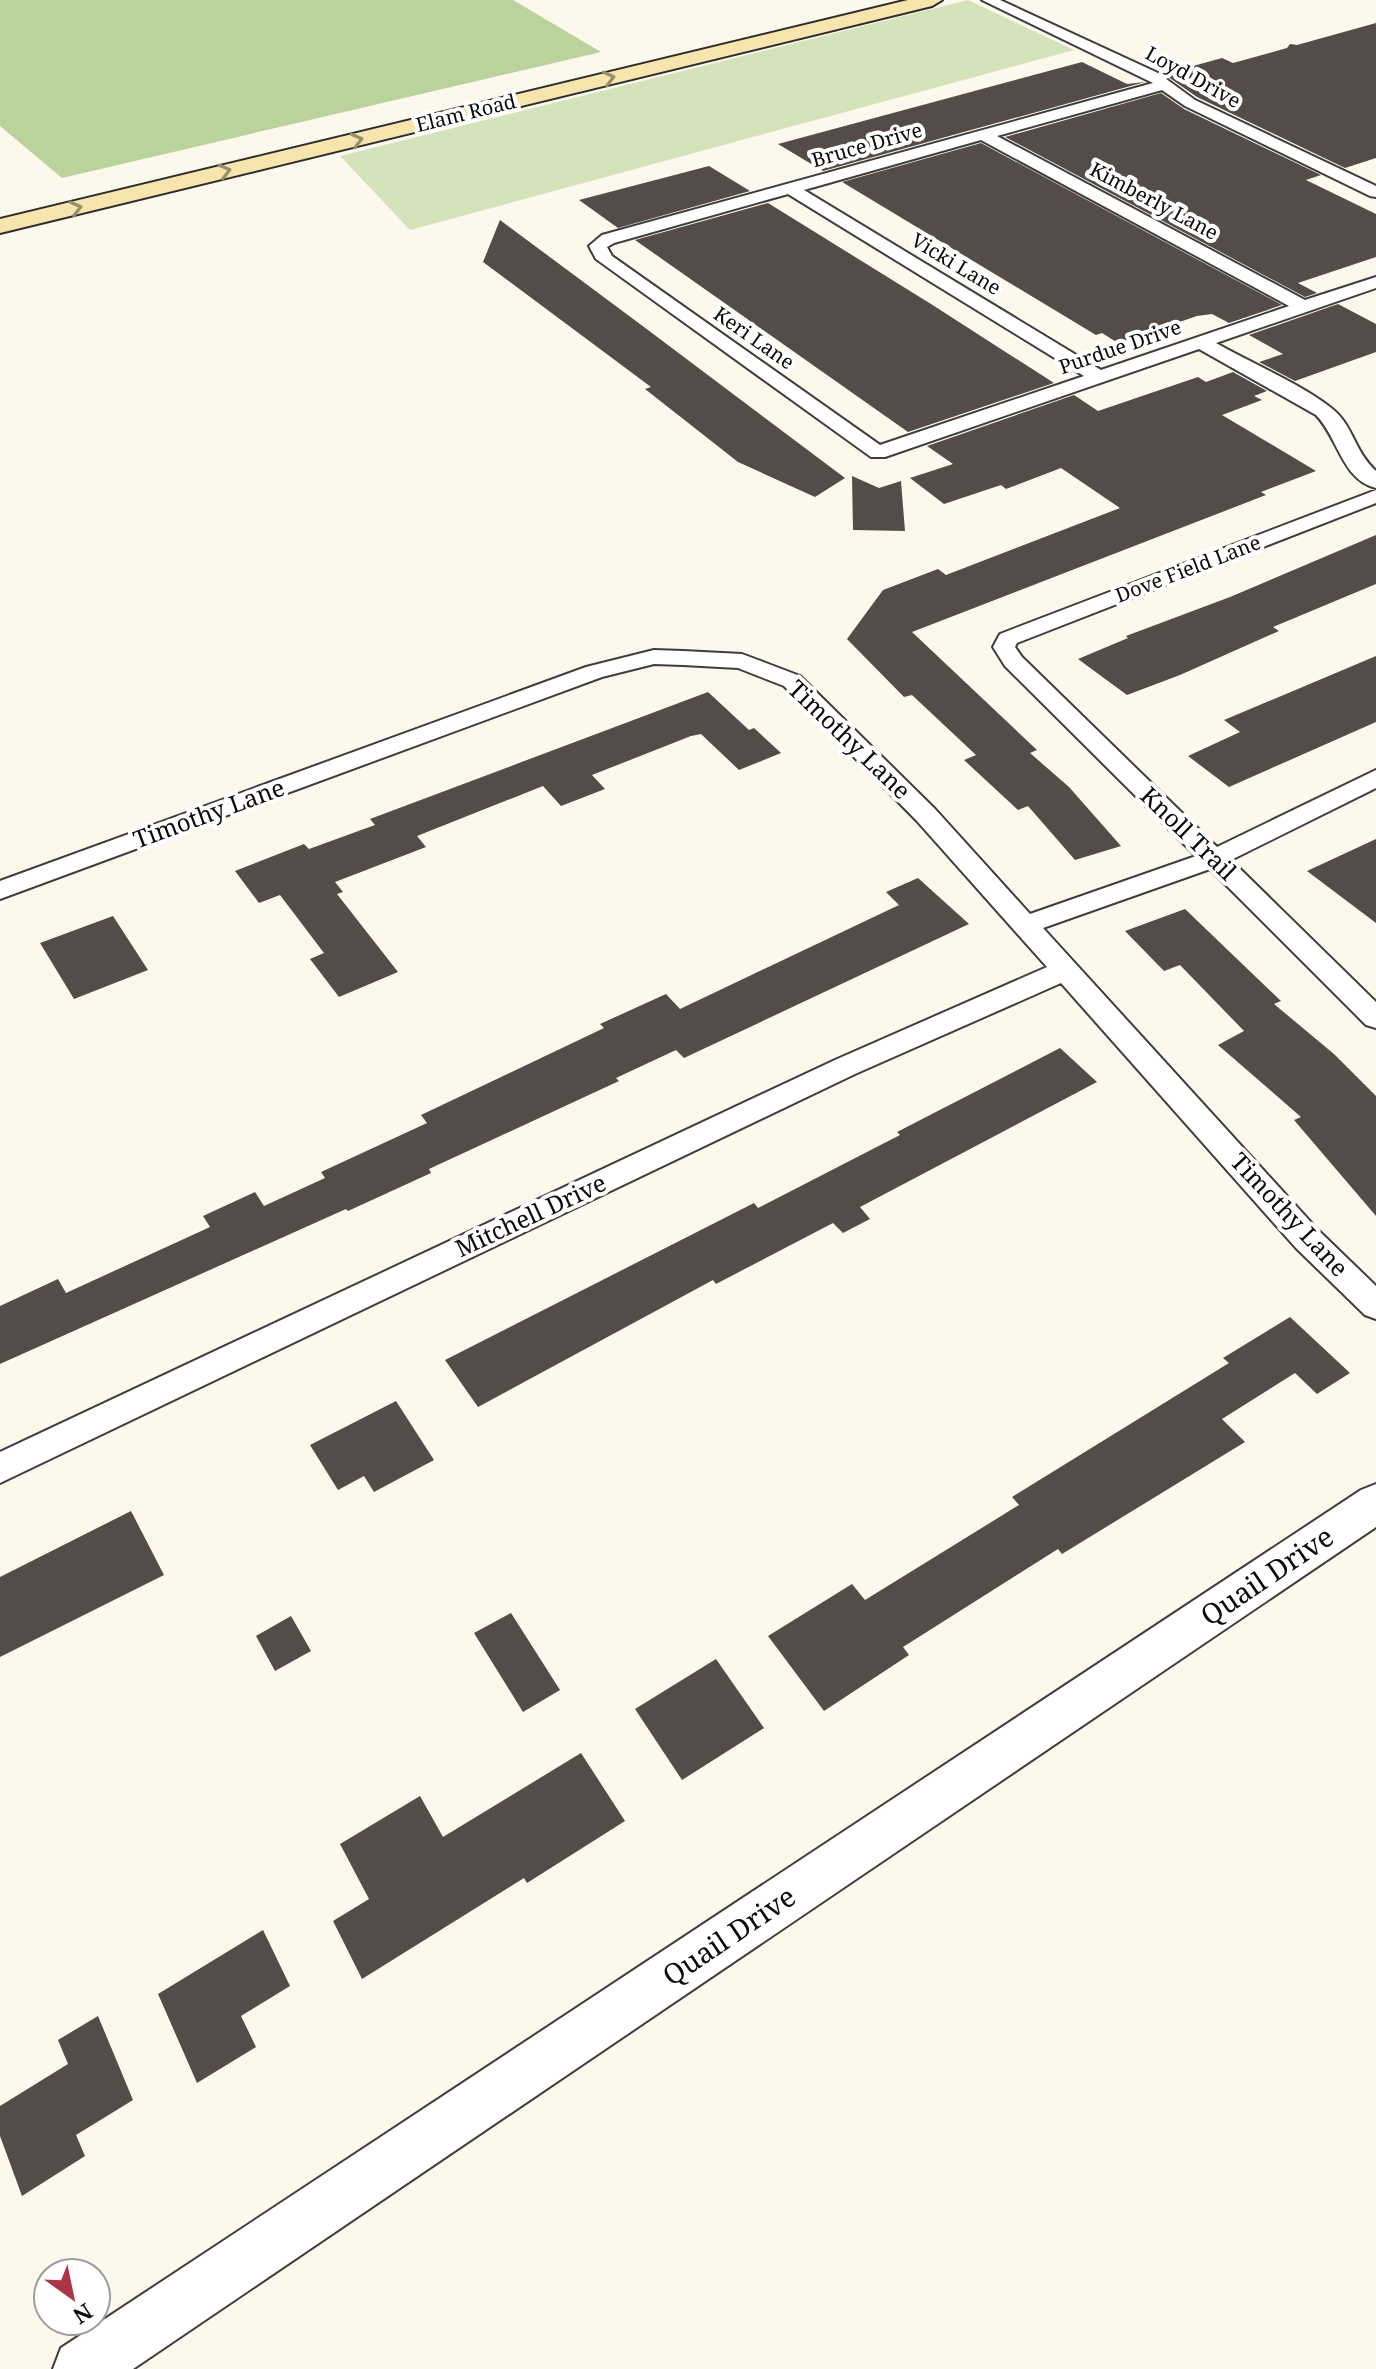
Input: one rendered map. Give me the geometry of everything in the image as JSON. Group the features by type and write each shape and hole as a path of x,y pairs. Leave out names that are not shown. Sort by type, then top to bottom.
{"main road":[{"name":"Elam Road","path":"657,45 853,6 932,0"},
{"name":"Elam Road","path":"0,226 281,158 853,6"},
{"name":"Elam Road","path":"0,204 398,108"},
{"path":"259,141 281,158"}],"street":[{"name":"Loyd Drive","path":"989,0 1153,76 1190,103 1376,192"},
{"name":"Bruce Drive","path":"605,259 598,246 608,239 1163,85"},
{"name":"Kimberly Lane","path":"983,135 1304,307"},
{"name":"Vicki Lane","path":"791,189 1099,377"},
{"name":"Keri Lane","path":"605,259 878,453"},
{"name":"Purdue Drive","path":"878,453 1376,282"},
{"path":"1201,342 1323,411 1338,426 1351,459 1376,482"},
{"name":"Dove Field Lane","path":"1004,647 1008,639 1376,496"},
{"name":"Knoll Trail","path":"1004,647 1013,661 1376,1018"},
{"name":"Timothy Lane","path":"0,890 594,672 654,657 742,661 792,681 926,815 1307,1239 1376,1306"},
{"path":"1025,925 1213,859 1376,778"},
{"name":"Mitchell Drive","path":"0,1468 845,1067 1065,970"},
{"name":"Quail Drive","path":"82,2369 1376,1503"}],"green space":[{"path":"0,0 513,0 601,52 62,178 0,126"},
{"path":"968,0 1074,50 410,230 340,156"}],"building":[{"path":"1376,23 1376,158 1345,168 1197,97 1164,74 1222,58 1233,63 1287,48 1290,44 1297,45"},
{"path":"1082,62 1127,84 1145,82 823,171 778,144"},
{"path":"1161,93 1184,109 1321,175 1306,180 1376,214 1376,257 1298,283 1317,293 1305,297 1005,137"},
{"path":"981,143 1282,305 1229,323 1212,314 1197,316 1118,343 1102,333 1096,335 842,182"},
{"path":"709,166 750,191 618,228 579,200"},
{"path":"768,203 1054,383 908,432 635,240"},
{"path":"500,220 845,478 815,497 738,462 645,389 651,387 483,262"},
{"path":"1338,304 1376,324 1376,352 1295,381 1259,362 1283,354 1249,335"},
{"path":"1233,372 1267,391 1254,396 1262,400 1222,415 1316,471 1261,492 1266,495 912,632 1037,750 1030,753 1069,787 1121,846 1075,860 1028,806 1018,810 964,760 976,755 912,695 904,697 847,639 883,590 938,569 946,575 1120,508 1061,468 1006,489 1001,485 944,504 910,478 953,464 927,446 1074,395 1098,411 1198,377 1206,382"},
{"path":"852,476 879,488 901,481 905,531 853,530"},
{"path":"1376,535 1376,584 1273,627 1279,631 1180,675 1127,695 1078,659 1128,638 1126,636 1230,597"},
{"path":"1376,656 1376,722 1229,787 1188,756 1240,732 1224,720"},
{"path":"708,692 749,730 754,728 781,753 739,770 701,734 691,736 592,775 605,789 561,806 543,786 417,836 426,847 335,882 343,892 337,894 398,972 339,997 310,959 324,953 280,895 259,903 235,871 304,844 309,849 375,825 370,819"},
{"path":"1376,839 1376,923 1307,871"},
{"path":"918,878 969,924 684,1058 676,1050 616,1078 619,1081 429,1169 431,1173 0,1364 0,1306 58,1279 66,1293 210,1227 203,1216 255,1192 264,1206 325,1178 321,1172 427,1123 421,1115 604,1028 600,1024 666,994 680,1009 899,905 886,892"},
{"path":"1185,909 1281,1001 1274,1004 1334,1054 1376,1096 1376,1216 1294,1120 1301,1117 1218,1045 1244,1031 1180,965 1164,971 1125,931"},
{"path":"113,916 148,970 74,999 40,943"},
{"path":"1060,1048 1097,1082 860,1207 870,1219 843,1233 833,1223 716,1284 713,1280 478,1407 445,1360 754,1203 758,1208"},
{"path":"1290,1317 1350,1373 1317,1394 1295,1373 1222,1419 1245,1442 1062,1554 1058,1549 903,1647 909,1655 824,1711 768,1636 852,1584 865,1600 1019,1505 1012,1497 1229,1363 1223,1358"},
{"path":"396,1401 434,1460 374,1492 364,1476 338,1490 310,1445"},
{"path":"131,1511 164,1575 0,1657 0,1577"},
{"path":"511,1613 560,1690 523,1712 474,1633"},
{"path":"291,1616 311,1651 275,1671 256,1636"},
{"path":"716,1659 764,1728 682,1780 635,1709"},
{"path":"581,1753 625,1821 527,1883 524,1878 362,1979 333,1921 369,1899 340,1844 420,1796 443,1837"},
{"path":"263,1930 290,1986 241,2016 256,2047 197,2083 158,1994"},
{"path":"98,2016 133,2100 76,2135 85,2156 22,2196 0,2136 0,2106 68,2064 58,2040"}]}
